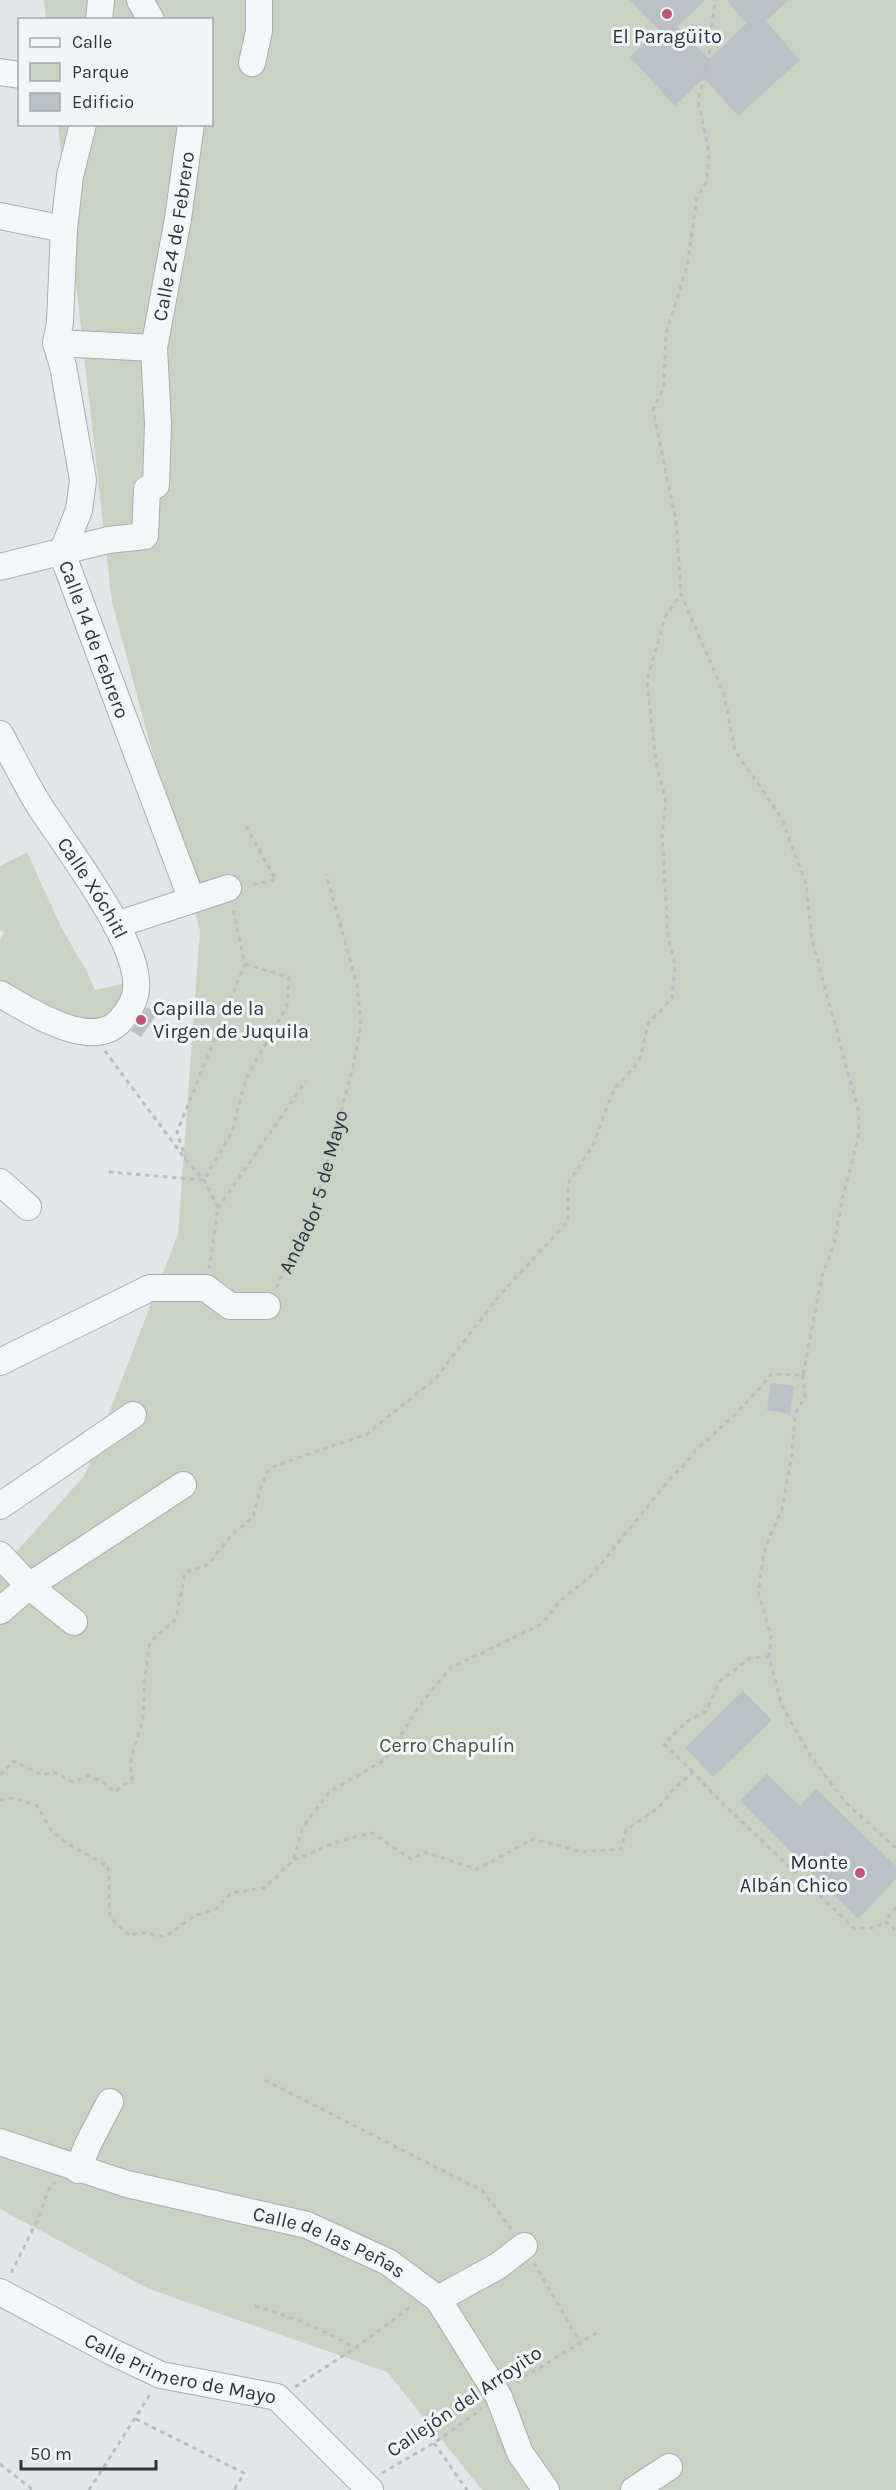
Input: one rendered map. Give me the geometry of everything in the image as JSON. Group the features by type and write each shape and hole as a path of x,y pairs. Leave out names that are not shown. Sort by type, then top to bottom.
{"street":[{"path":"99,18 101,0"},
{"path":"140,0 150,18"},
{"path":"252,63 260,31 259,0"},
{"path":"0,72 18,75"},
{"name":"Calle 14 de Febrero","path":"82,126 70,176 64,230 60,322 56,343 63,366 83,480 79,510 63,553 190,898"},
{"name":"Calle 24 de Febrero","path":"63,553 108,540 145,536 147,489 156,485 158,424 154,348 178,219 191,126"},
{"path":"0,216 64,230"},
{"path":"56,343 154,348"},
{"path":"0,567 63,553"},
{"name":"Calle Xóchitl","path":"0,734 36,800 116,925 130,957 136,981 131,1009 115,1026 92,1033"},
{"path":"116,925 190,898 228,888"},
{"path":"0,994 52,1023 92,1033"},
{"path":"0,1182 27,1207"},
{"path":"0,1362 150,1288 206,1288 230,1306 267,1306"},
{"path":"0,1506 133,1415"},
{"path":"0,1611 29,1586 183,1485"},
{"path":"0,1555 29,1586 74,1622"},
{"path":"73,2168 106,2110"},
{"name":"Calle de las Peñas","path":"2,2142 73,2168 127,2184 308,2225 388,2262 438,2299 499,2397 520,2452 546,2490"},
{"path":"438,2299 491,2270 524,2246"},
{"name":"Calle Primero de Mayo","path":"1,2292 110,2351 161,2375 278,2397 367,2487"},
{"path":"634,2490 669,2467"}],"path":[{"path":"715,0 709,59 698,101 709,152 707,181 697,197 687,267 666,334 664,387 653,410 676,521 681,594 724,694 735,751 782,817 806,884 812,940 860,1113 858,1139 834,1243 822,1276 803,1375 804,1396 795,1414 792,1453 782,1509 765,1548 758,1592 771,1636 770,1657 782,1706 810,1755 845,1802 896,1848"},
{"path":"0,1775 13,1761 42,1775 54,1772 73,1782 88,1776 102,1781 114,1792 124,1787 132,1779 131,1758 143,1718 150,1642 176,1619 185,1572 208,1565 231,1535 253,1518 260,1489 269,1468 367,1434 436,1378 499,1296 568,1221 568,1184 592,1147 614,1089 639,1062 648,1024 672,998 675,966 669,936 662,835 666,802 656,763 646,680 665,616 681,594"},
{"path":"186,1160 177,1132 246,964 228,888 276,880 246,826"},
{"name":"Andador 5 de Mayo","path":"267,1306 313,1214 353,1067 361,1024 357,984 326,874"},
{"path":"204,1180 232,1132 246,1078 286,1006 289,977 246,964"},
{"path":"92,1033 186,1160 204,1180 218,1208"},
{"path":"206,1288 218,1208 306,1081"},
{"path":"109,1172 204,1180"},
{"path":"293,1861 303,1827 330,1791 385,1760 420,1705 450,1668 542,1624 558,1604 591,1576 674,1474 686,1466 698,1448 712,1438 759,1390 771,1374 803,1375"},
{"path":"770,1657 750,1658 719,1683 706,1711 686,1723 664,1744 717,1798 855,1929 878,1927 896,1907"},
{"path":"0,1800 14,1798 37,1806 51,1830 66,1843 108,1866 110,1917 130,1936 140,1932 165,1937 194,1916 216,1909 231,1893 264,1888 293,1861 339,1841 372,1833 411,1859 425,1852 477,1869 533,1839 582,1852 621,1849 626,1830 658,1808 672,1791 693,1772"},
{"path":"885,1921 896,1931"},
{"path":"265,2080 483,2191 524,2246 580,2342"},
{"path":"1,2292 36,2223 49,2189 73,2168"},
{"path":"278,2397 355,2348 415,2304 438,2299"},
{"path":"255,2306 293,2317 355,2348"},
{"name":"Callejón del Arroyito","path":"367,2487 499,2397 521,2377 598,2332"},
{"path":"89,2490 136,2419 161,2375"},
{"path":"136,2419 244,2473 234,2490"},
{"path":"434,2443 467,2490"},
{"path":"0,2463 33,2490"}],"green space":[{"name":"Cerro Chapulín","path":"44,0 896,0 896,2490 482,2490 387,2372 149,2289 0,2209 0,1570 85,1475 178,1234 200,930 112,602 58,126 213,126 213,18 46,18"},
{"path":"27,852 61,927 95,990 136,981 131,1009 92,1033 0,994 0,941 4,933 0,930 0,866"}],"building":[{"path":"630,0 705,0 677,27 709,59 746,24 727,0 789,0 766,21 800,60 738,116 704,78 675,106 630,57 659,30"},
{"path":"147,1007 157,1014 141,1037 131,1031"},
{"path":"771,1383 794,1386 790,1414 767,1410"},
{"path":"743,1691 772,1720 713,1777 685,1748"},
{"path":"767,1774 800,1806 816,1789 896,1866 896,1879 858,1919 740,1801"}],"place":[{"name":"El Paragüito","path":"667,14"},
{"name":"Capilla de la Virgen de Juquila","path":"141,1020"},
{"name":"Monte Albán Chico","path":"860,1873"}]}
